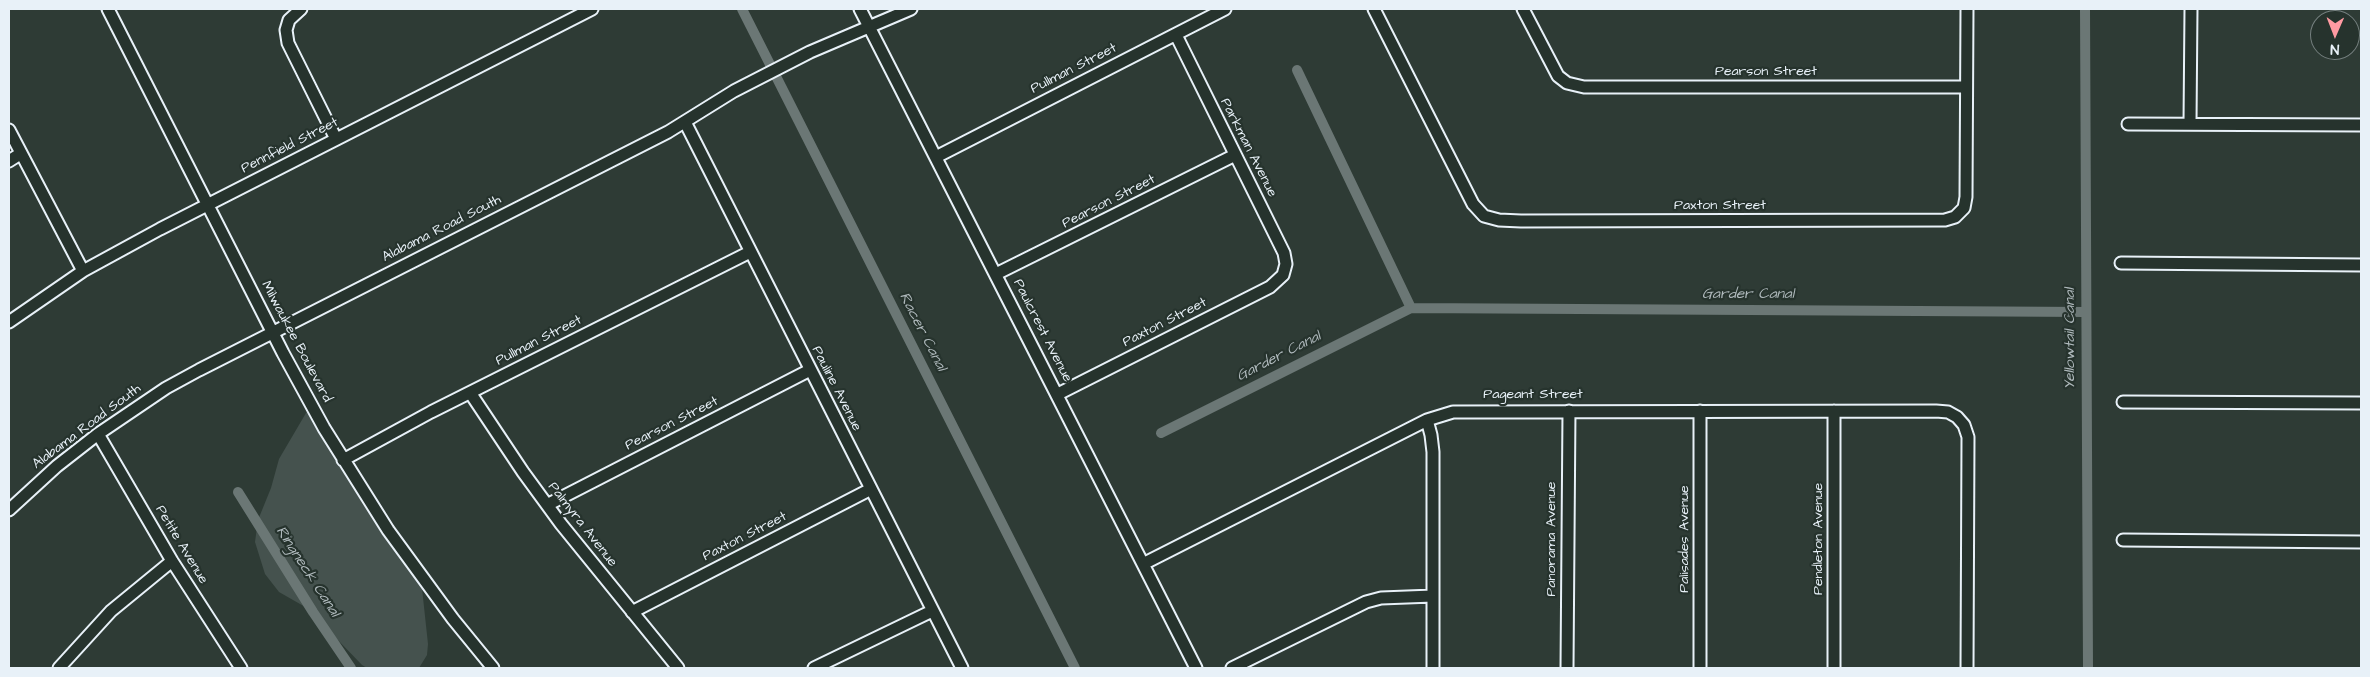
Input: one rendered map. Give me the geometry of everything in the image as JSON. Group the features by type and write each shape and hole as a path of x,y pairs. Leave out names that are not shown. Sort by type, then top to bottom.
{"street":[{"name":"Milwaukee Boulevard","path":"108,9 207,206 343,460 422,578 492,668"},
{"path":"300,9 289,20 286,30 288,43 336,139"},
{"name":"Pennfield Street","path":"9,322 83,270 592,9"},
{"name":"Paulcrest Avenue","path":"860,9 1058,394 1196,668"},
{"name":"Alabama Road South","path":"9,510 57,466 98,434 166,388 685,122 793,61 911,9"},
{"name":"Pullman Street","path":"936,157 1225,9"},
{"name":"Paxton Street","path":"1374,9 1473,204 1484,216 1499,220 1945,220 1956,217 1964,208 1966,197 1966,87"},
{"name":"Pearson Street","path":"1523,9 1558,76 1566,83 1584,87 1966,87"},
{"path":"1966,87 1967,9"},
{"path":"2190,124 2191,9"},
{"name":"Parkman Avenue","path":"1176,35 1284,253 1286,264 1283,275"},
{"name":"Pauline Avenue","path":"685,122 962,668"},
{"path":"2128,124 2361,125"},
{"path":"9,130 83,270"},
{"path":"9,161 20,154"},
{"name":"Pearson Street","path":"996,274 1235,155"},
{"name":"Pullman Street","path":"343,460 431,412 471,394 750,252"},
{"path":"2121,263 2361,265"},
{"name":"Paxton Street","path":"1058,394 1270,287 1283,275"},
{"name":"Pearson Street","path":"547,505 810,370"},
{"name":"Palmyra Avenue","path":"471,394 547,505 678,668"},
{"path":"2123,402 2361,403"},
{"name":"Pageant Street","path":"1143,564 1427,420 1453,412 1834,410 1948,412 1957,417 1964,425 1968,437 1968,668"},
{"name":"Pendleton Avenue","path":"1834,410 1834,668"},
{"name":"Panorama Avenue","path":"1567,668 1568,411"},
{"name":"Palisades Avenue","path":"1700,411 1700,668"},
{"path":"1427,420 1433,452 1433,668"},
{"name":"Petite Avenue","path":"98,434 172,561 241,668"},
{"name":"Paxton Street","path":"632,612 871,489"},
{"path":"2123,540 2361,542"},
{"path":"59,668 111,610 138,586 172,561"},
{"path":"1232,668 1366,602 1389,598 1433,596"},
{"path":"814,668 932,611"}],"shaded area":[{"path":"312,407 421,579 428,644 427,655 419,668 367,668 362,665 307,608 279,592 265,574 255,542 258,520 271,488 279,459 306,413"}],"waterway":[{"name":"Racer Canal","path":"742,9 1075,668"},
{"name":"Yellowtail Canal","path":"2085,9 2088,668"},
{"name":"Garder Canal","path":"1297,70 1411,308"},
{"name":"Garder Canal","path":"1161,433 1411,308 2086,312"},
{"name":"Ringneck Canal","path":"238,492 313,612 351,668"}]}
